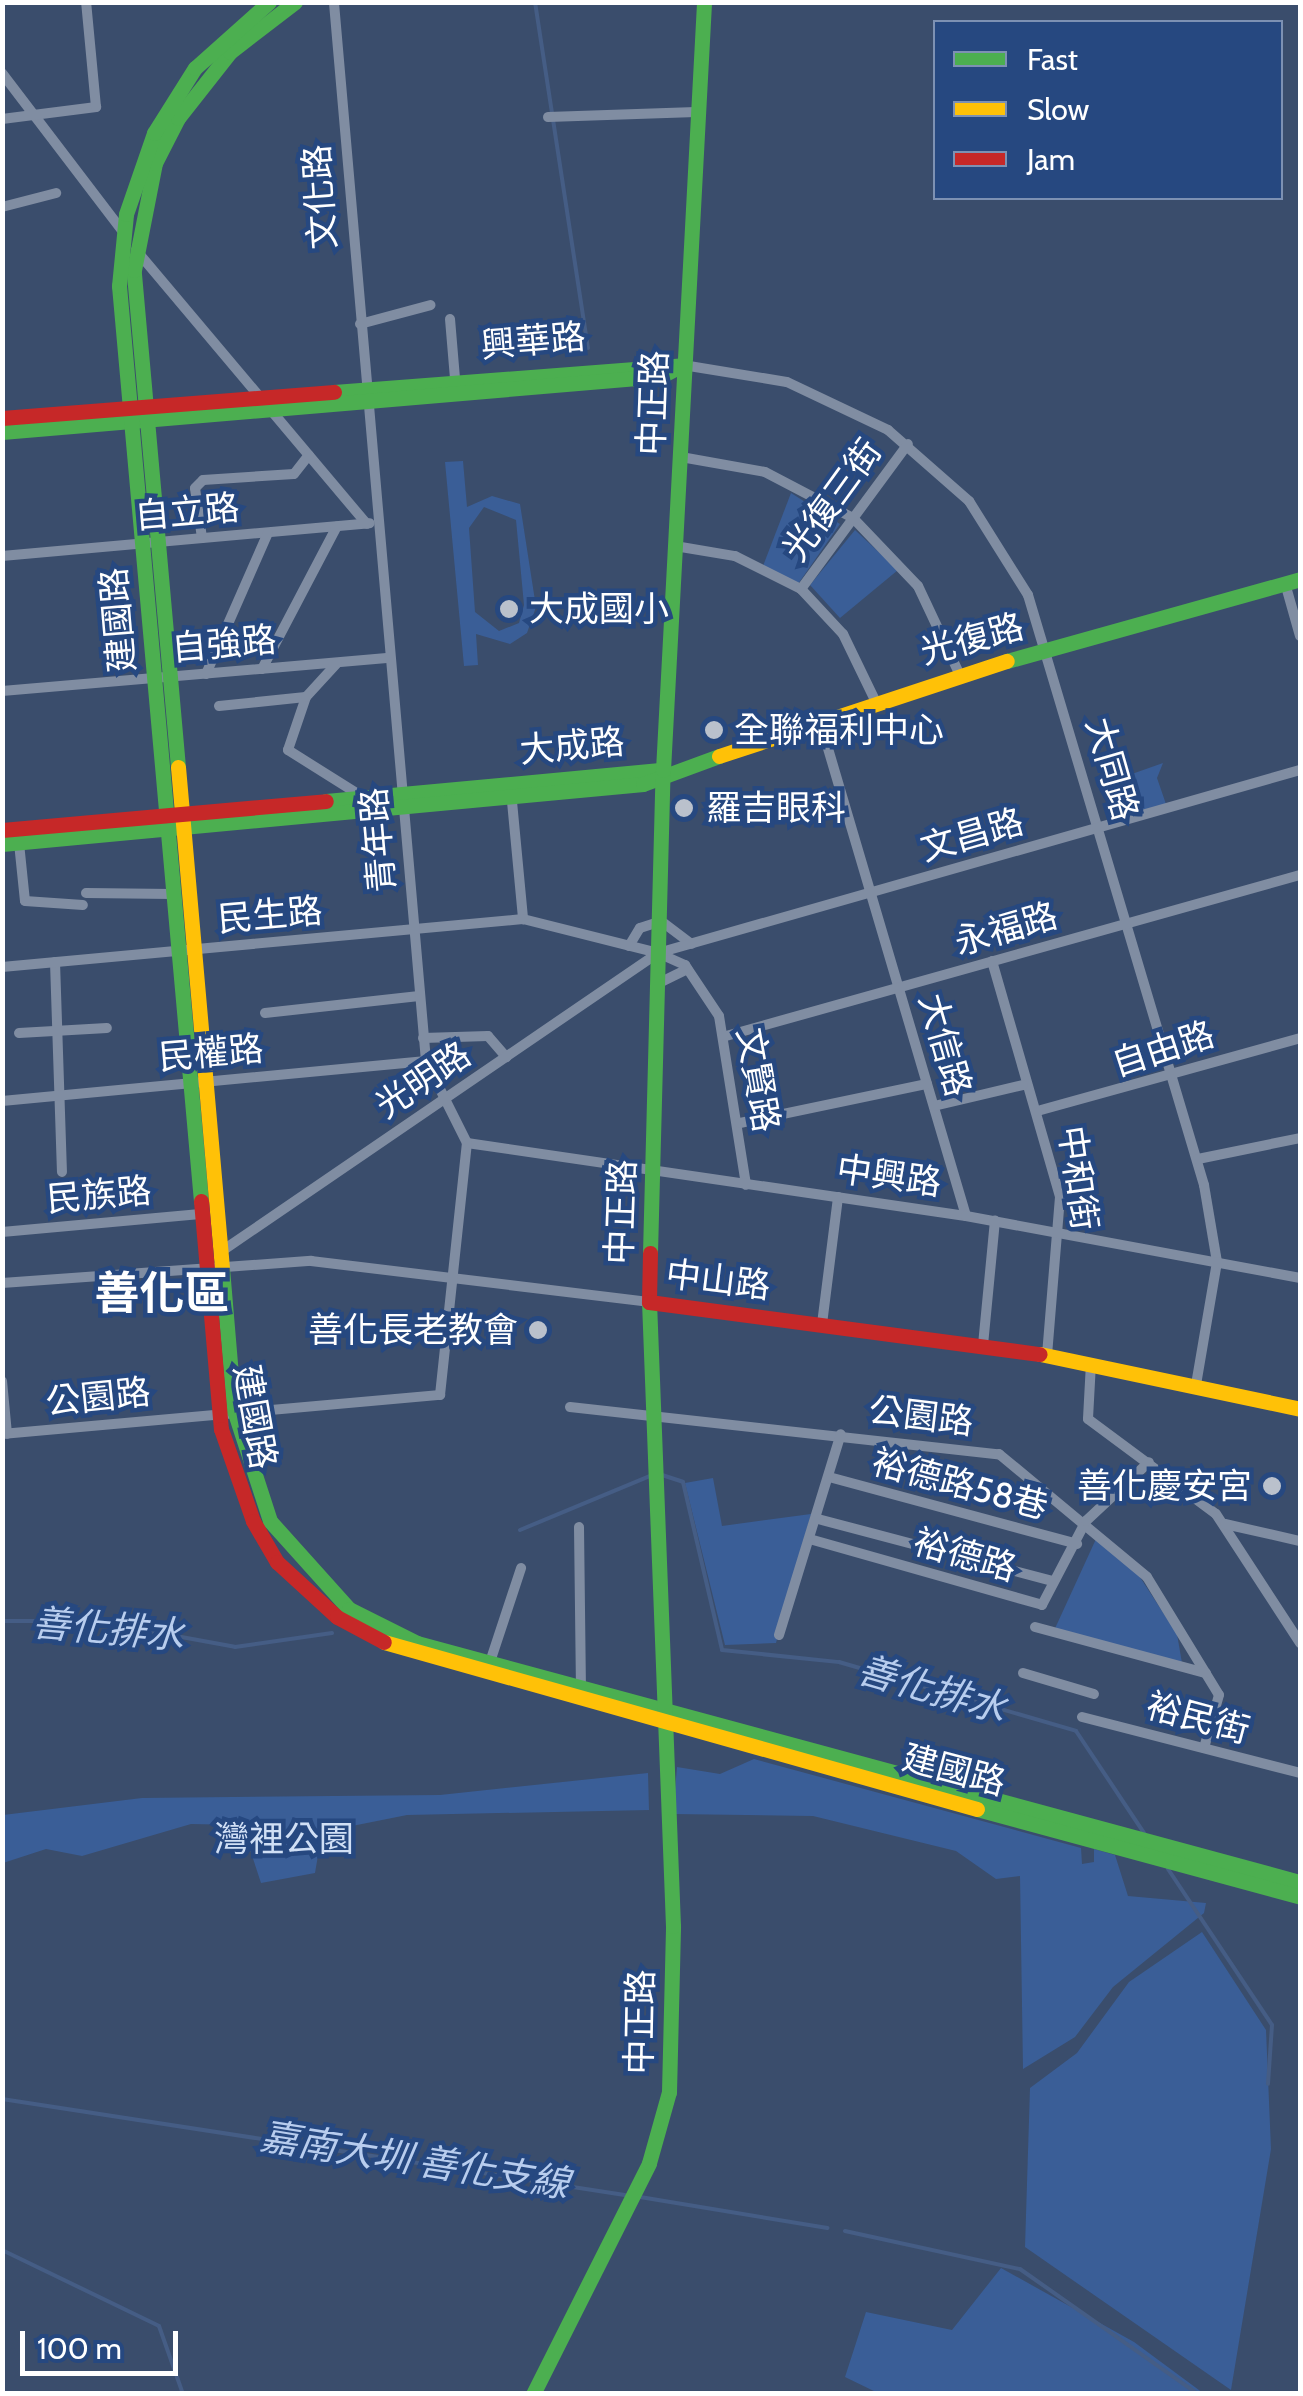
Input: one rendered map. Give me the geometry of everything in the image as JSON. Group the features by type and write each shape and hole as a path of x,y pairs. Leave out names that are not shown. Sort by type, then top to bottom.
{"street":[{"path":"2,119 96,107 86,2"},
{"name":"建國路","path":"269,2 181,85 143,156 123,232 135,414 174,820 194,950 206,1082 226,1411 237,1490 266,1545 355,1624 411,1656 663,1714 1138,1838 1168,1860 1300,1893"},
{"name":"建國路","path":"135,414 135,248 155,163 178,118 230,52 295,2"},
{"name":"文化路","path":"334,2 367,394"},
{"name":"中正路","path":"533,2394 637,2189 669,2092 658,1475 648,1302 663,770 704,2"},
{"path":"2,74 135,248 309,455 372,523"},
{"path":"548,117 696,112"},
{"path":"2,207 56,194"},
{"path":"360,324 431,305"},
{"path":"450,319 455,378"},
{"name":"興華路","path":"367,394 455,378 683,365"},
{"name":"興華路","path":"2,432 268,402 662,376 683,365"},
{"name":"大同路","path":"683,365 803,387 908,444 993,533 1049,649 1198,1159 1216,1262 1196,1385"},
{"name":"青年路","path":"367,394 372,523 390,658 423,1038 426,1060 466,1144"},
{"name":"興華路","path":"2,418 135,414"},
{"name":"光復三街","path":"802,589 908,444"},
{"path":"202,538 195,488 204,480 294,474 309,455"},
{"path":"681,457 765,472 853,518 918,586 958,673"},
{"name":"自立路","path":"2,556 372,523"},
{"path":"262,669 337,526"},
{"path":"206,674 268,533"},
{"path":"676,546 735,556 802,589 843,634 874,698"},
{"path":"1293,581 1300,636"},
{"name":"光復路","path":"663,770 874,698 1293,581"},
{"name":"自強路","path":"2,691 390,658"},
{"path":"337,662 306,697 288,750 361,796"},
{"path":"220,706 306,697"},
{"name":"大信路","path":"820,718 966,1216"},
{"name":"大成路","path":"2,830 174,820 511,789 663,770"},
{"name":"文昌路","path":"658,954 1300,770"},
{"path":"511,789 524,919"},
{"name":"大成路","path":"11,844 361,796 403,799"},
{"name":"建國路","path":"174,820 172,894 200,1214 215,1261"},
{"path":"11,844 25,901 82,905"},
{"name":"永福路","path":"726,1036 1300,875"},
{"path":"86,893 172,894"},
{"name":"民生路","path":"2,967 524,919 658,954"},
{"path":"630,946 659,921 691,944"},
{"path":"658,954 688,968"},
{"name":"光明路","path":"215,1261 658,954"},
{"path":"54,962 63,1095 62,1172"},
{"name":"中和街","path":"992,962 1029,1068 1023,1085 1041,1110 1062,1233 1048,1355"},
{"path":"657,984 688,968"},
{"name":"文賢路","path":"688,968 726,1036 746,1185"},
{"path":"264,1014 420,996"},
{"path":"18,1032 108,1028"},
{"path":"423,1038 488,1036 506,1057"},
{"name":"自由路","path":"1041,1110 1300,1038"},
{"name":"民權路","path":"2,1101 426,1060"},
{"path":"740,1123 928,1084"},
{"path":"934,1106 1023,1085"},
{"path":"1198,1159 1300,1138"},
{"path":"450,1278 466,1144"},
{"name":"中興路","path":"466,1144 966,1216 1300,1278"},
{"path":"822,1324 838,1196"},
{"name":"民族路","path":"2,1232 200,1214"},
{"path":"982,1345 994,1221"},
{"name":"中山路","path":"2,1283 215,1261 334,1262 1048,1355 1300,1409"},
{"name":"公園路","path":"5,1434 226,1411 440,1395 450,1278"},
{"path":"1091,1363 1088,1419 1150,1462 1224,1524 1300,1643"},
{"path":"2,1381 5,1434"},
{"name":"公園路","path":"570,1407 655,1412 999,1454 1086,1521 1148,1577 1220,1694 1204,1748"},
{"path":"779,1635 813,1540 840,1434"},
{"name":"裕德路","path":"813,1540 1042,1605 1086,1521 1150,1462"},
{"name":"裕德路58巷","path":"829,1477 1077,1544"},
{"path":"818,1519 1052,1581"},
{"path":"1224,1524 1300,1541"},
{"path":"579,1527 581,1685"},
{"path":"490,1662 520,1568"},
{"name":"建國路","path":"355,1624 375,1625 490,1662 581,1685 663,1714 1300,1893"},
{"path":"1034,1626 1206,1672"},
{"path":"1023,1673 1094,1694"},
{"name":"裕民街","path":"1082,1717 1300,1774"}],"green space":[{"path":"463,461 467,507 492,496 520,504 536,607 527,633 510,644 476,634 478,665 464,666 445,462","holes":["484,507 516,520 524,605 519,623 499,631 475,612 469,528"]},
{"path":"791,493 840,524 798,584 763,566"},
{"path":"855,530 898,570 840,618 810,585"},
{"path":"1163,763 1157,778 1167,807 1134,816 1129,775"},
{"path":"713,1478 722,1526 811,1514 776,1643 725,1645 685,1483"},
{"path":"1096,1539 1136,1571 1177,1634 1182,1663 1052,1635"},
{"path":"754,1759 1081,1848 1082,1864 1094,1862 1094,1849 1115,1855 1128,1896 1206,1903 1204,1913 1113,1987 1075,2037 1023,2069 1020,1876 996,1879 956,1851 813,1816 673,1814 677,1767 720,1774"},
{"name":"灣裡公園","path":"648,1773 649,1810 407,1815 322,1832 315,1873 261,1883 242,1825 191,1824 82,1856 46,1849 3,1863 3,1815 142,1798 440,1795"},
{"path":"1202,1932 1266,2030 1271,2149 1231,2390 1025,2247 1030,2088 1077,2053 1129,1982"},
{"path":"1001,2268 1134,2342 1203,2393 880,2394 845,2377 866,2312 952,2330"}],"waterway":[{"path":"535,2 588,348"},
{"name":"善化排水","path":"659,1474 683,1482 722,1650 839,1662 1076,1731 1146,1836"},
{"name":"善化排水","path":"520,1530 650,1476"},
{"name":"善化排水","path":"2,1621 94,1621 235,1647 332,1633"},
{"name":"善化排水","path":"1168,1869 1272,2025 1268,2084"},
{"name":"嘉南大圳 善化支線","path":"2,2099 625,2195"},
{"name":"嘉南大圳 善化支線","path":"640,2197 827,2228"},
{"name":"嘉南大圳 善化支線","path":"845,2231 1020,2269 1198,2394"},
{"path":"2,2250 159,2326 183,2394"}],"traffic: fast":[{"path":"201,1201 119,286 126,214 154,133 195,68 269,2"},
{"path":"178,767 134,270 155,163 178,118 230,52 295,2"},
{"path":"650,1253 663,770 704,2"},
{"path":"334,392 683,365"},
{"path":"2,432 661,376 683,365"},
{"path":"1007,661 1300,579"},
{"path":"2,844 643,784 719,756"},
{"path":"326,801 663,770"},
{"path":"222,1268 234,1410 270,1521 349,1609 417,1643 1300,1882"},
{"path":"533,2394 649,2163 669,2092 673,1926 649,1302"},
{"path":"977,1809 1300,1897"}],"traffic: slow":[{"path":"719,756 1007,661"},
{"path":"178,767 222,1268"},
{"path":"1040,1354 1300,1409"},
{"path":"384,1642 977,1809"}],"traffic: jam":[{"path":"2,418 334,392"},
{"path":"2,830 326,801"},
{"path":"201,1201 221,1429 253,1521 277,1562 337,1617 384,1642"},
{"path":"650,1253 649,1302 1040,1354"}],"place":[{"name":"大成國小","path":"509,609"},
{"name":"全聯福利中心","path":"714,730"},
{"name":"羅吉眼科","path":"684,808"},
{"name":"善化長老教會","path":"538,1330"},
{"name":"善化慶安宮","path":"1272,1486"}],"district":[{"name":"善化區","path":"162,1294"}]}
